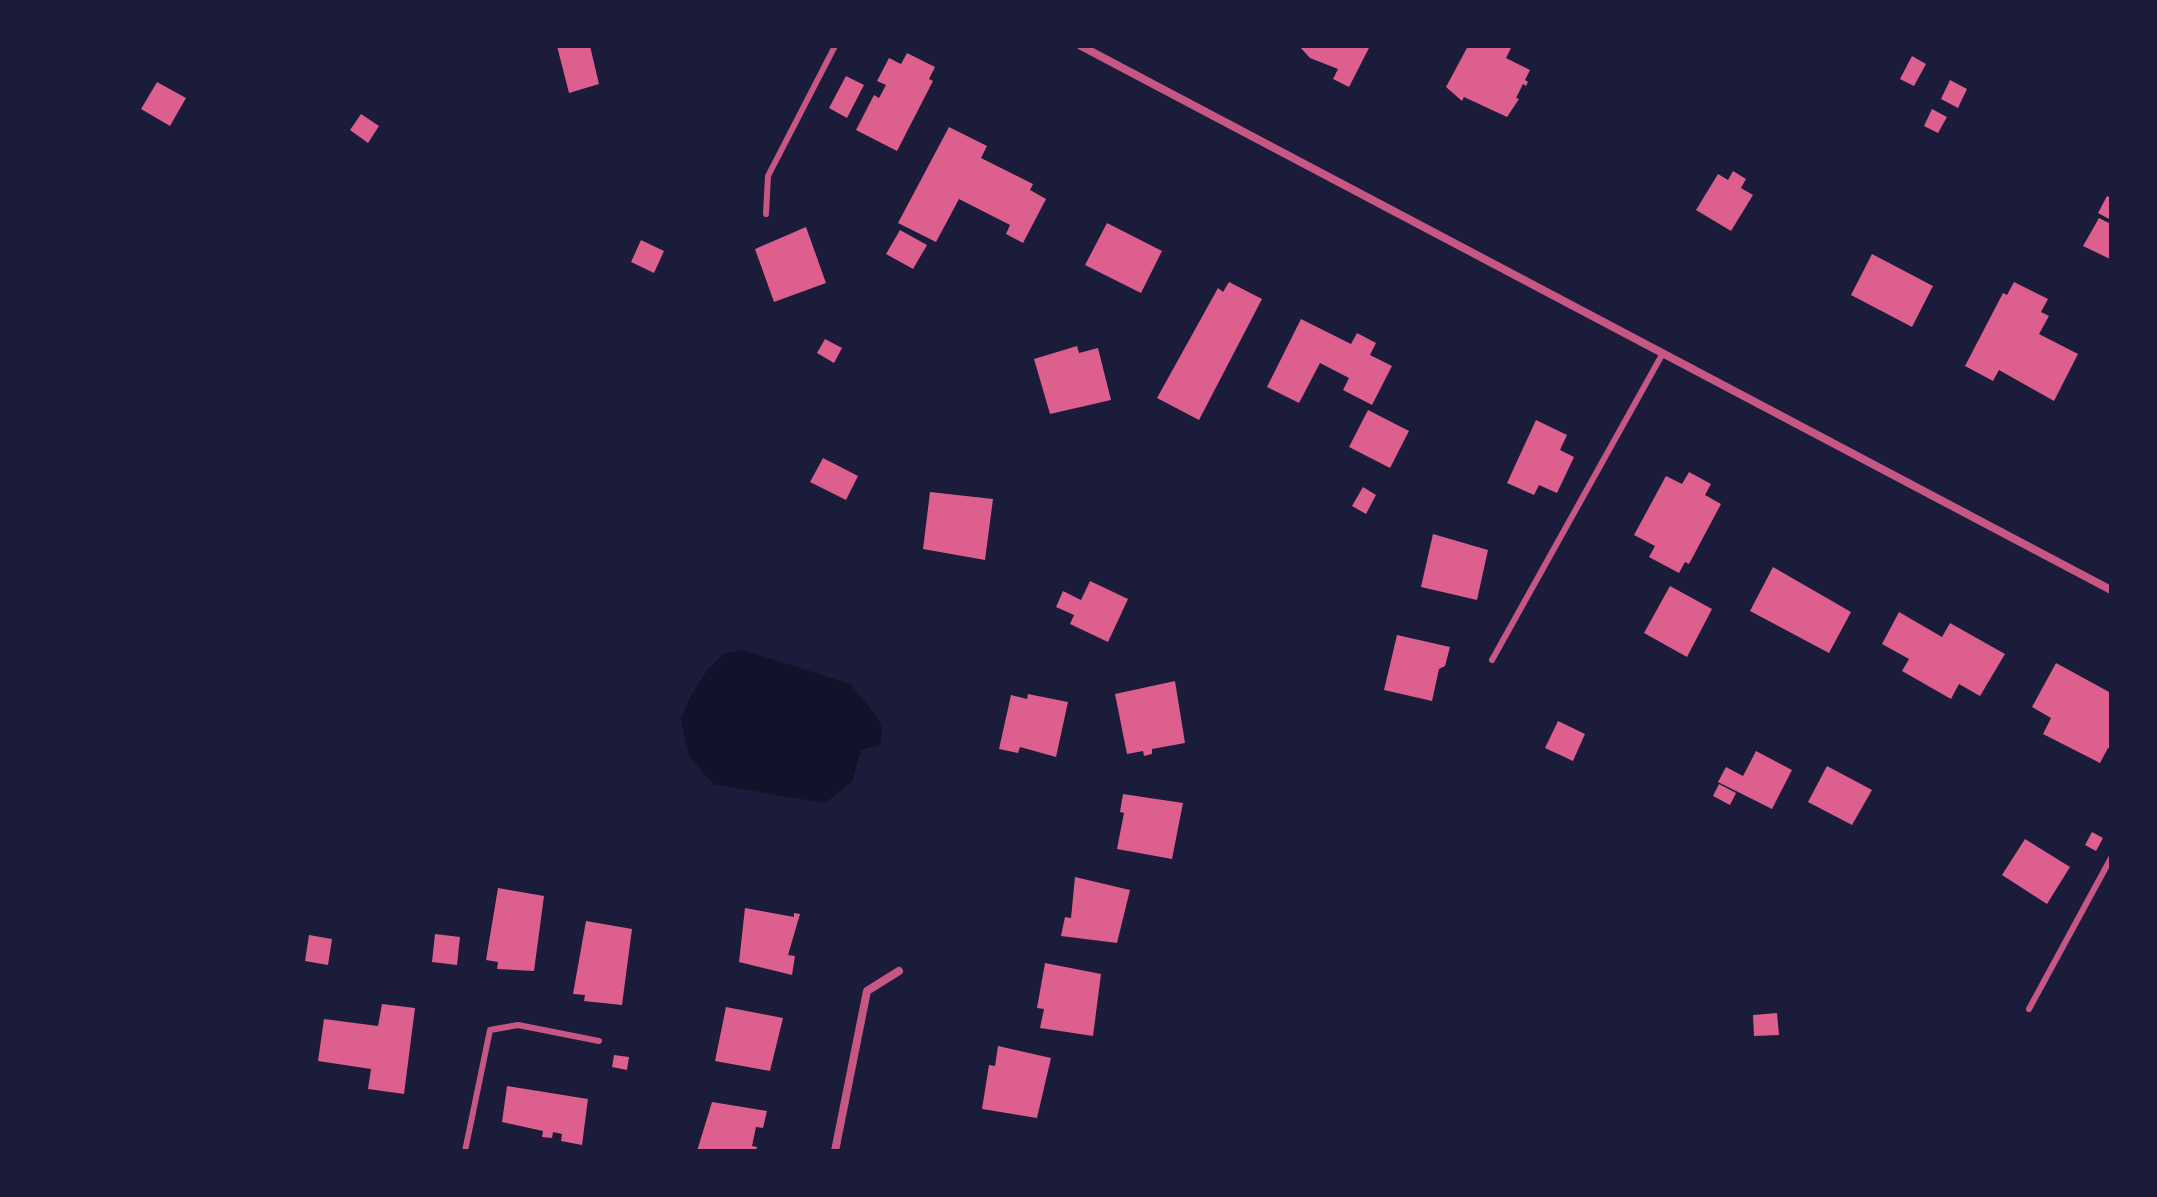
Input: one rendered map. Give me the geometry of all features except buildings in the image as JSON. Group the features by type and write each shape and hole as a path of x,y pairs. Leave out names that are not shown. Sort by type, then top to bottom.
{"street":[{"path":"1081,46 2111,590"},
{"path":"835,1151 867,991 899,971"}],"lane":[{"path":"766,214 768,176 835,46"},
{"path":"1492,660 1663,353"},
{"path":"2029,1009 2111,858"},
{"path":"465,1151 490,1030 518,1025 599,1041"}],"shaded area":[{"path":"743,650 850,684 878,718 882,729 880,745 861,750 852,782 825,803 713,784 689,756 681,720 689,699 708,669 725,653"}]}
